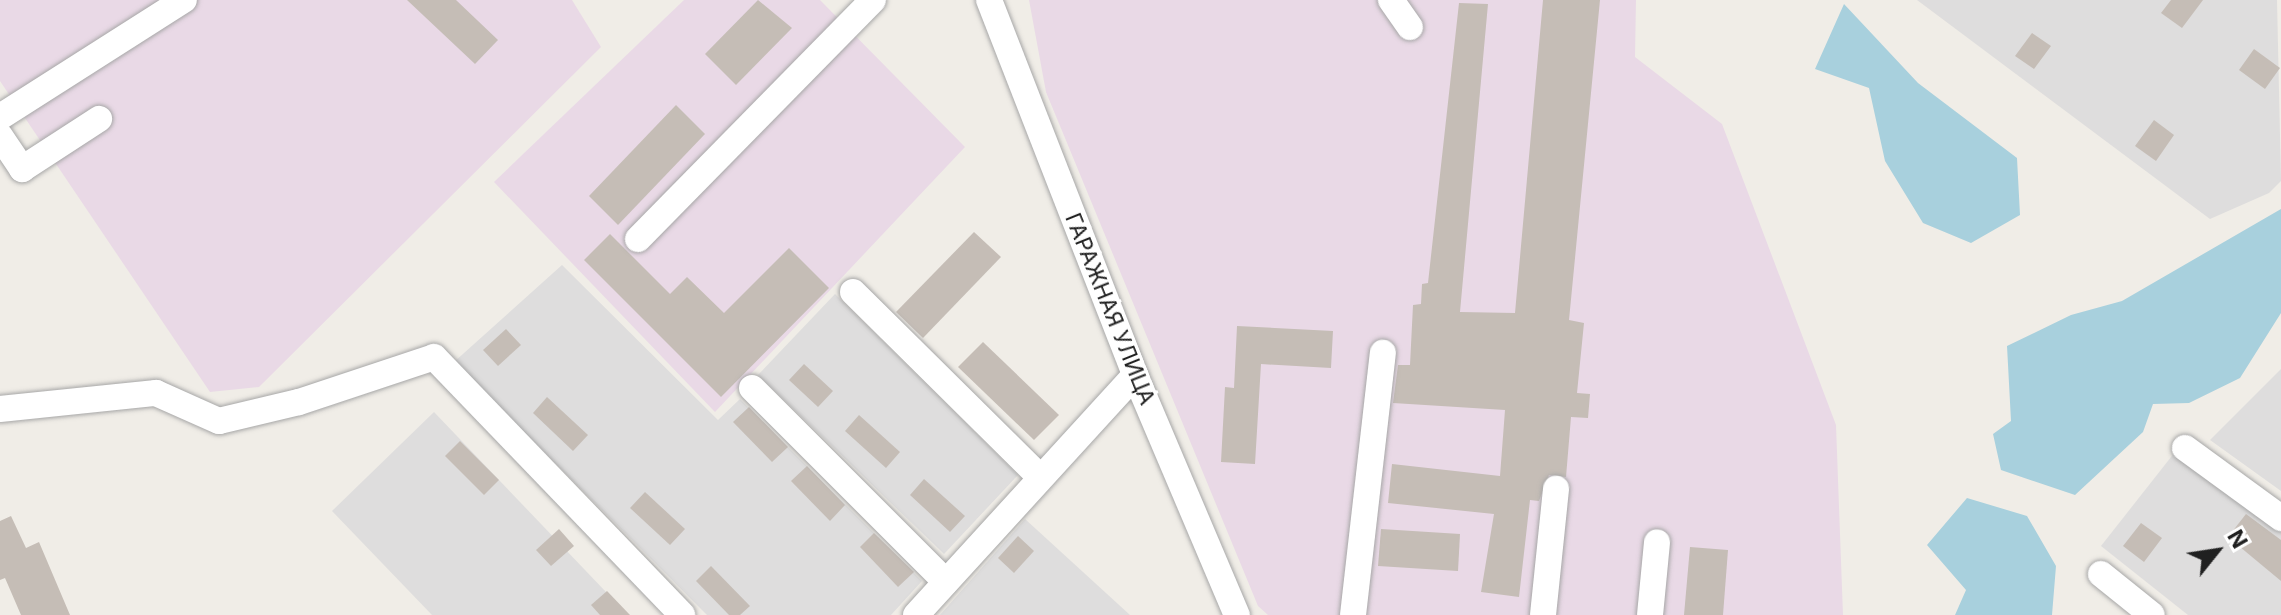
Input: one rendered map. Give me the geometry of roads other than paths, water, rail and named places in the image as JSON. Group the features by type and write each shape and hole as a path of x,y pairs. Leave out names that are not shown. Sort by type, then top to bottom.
{"street":[{"path":"0,117 184,0"},
{"path":"638,239 873,0"},
{"name":"ГАРАЖНАЯ УЛИЦА","path":"989,0 1135,375 1237,615"},
{"path":"1391,0 1410,27"},
{"path":"0,136 22,169 99,119"},
{"path":"853,292 1039,476"},
{"path":"1353,615 1383,353"},
{"path":"0,409 156,393 219,421 299,402 434,357 682,615"},
{"path":"916,615 1039,476 1135,375"},
{"path":"752,388 946,582"},
{"path":"2185,448 2281,518"},
{"path":"1543,615 1556,489"},
{"path":"1650,615 1657,542"},
{"path":"2101,574 2152,615"}],"water":[{"path":"1844,4 1918,83 2017,158 2020,215 1971,243 1923,223 1885,161 1869,88 1815,69"},
{"path":"2281,209 2281,313 2240,378 2189,403 2153,404 2143,432 2075,495 2001,470 1993,434 2011,421 2007,346 2071,315 2122,301"},
{"path":"1967,498 2027,516 2056,566 2052,615 1955,615 1966,590 1927,545"}]}
